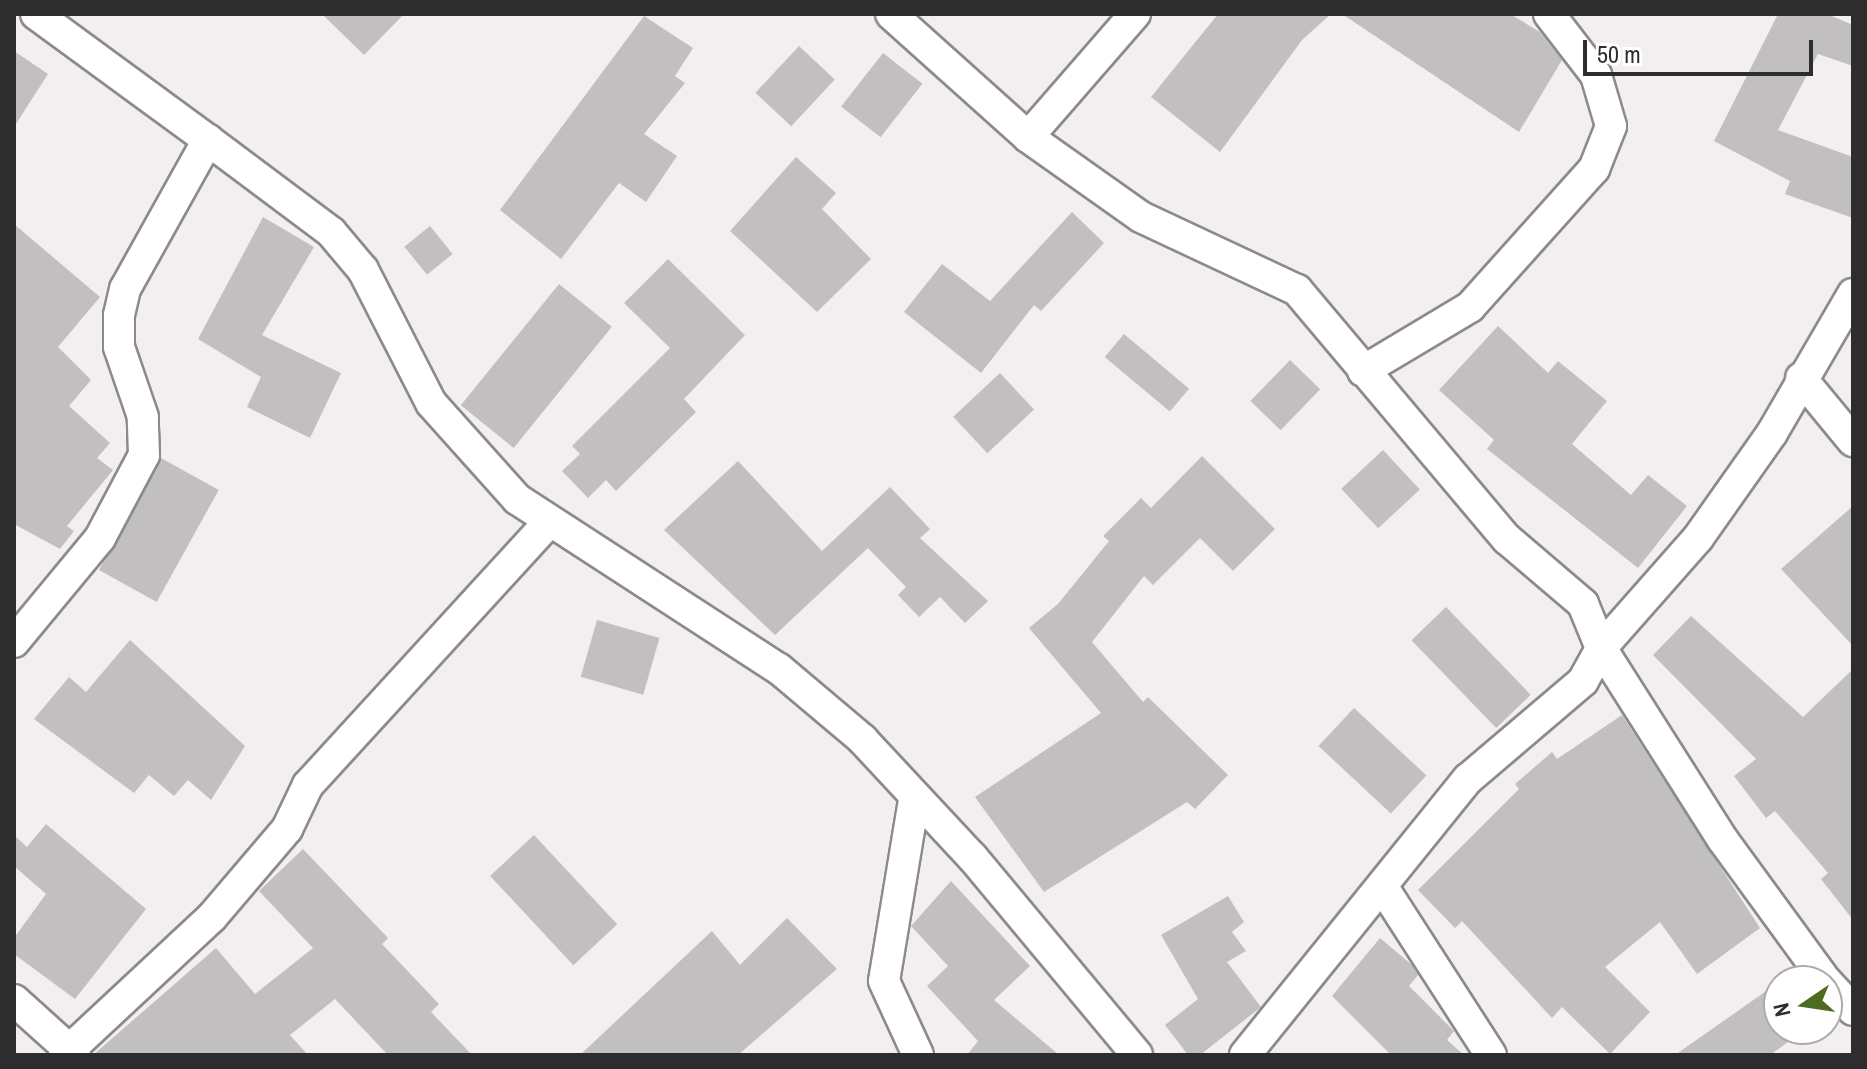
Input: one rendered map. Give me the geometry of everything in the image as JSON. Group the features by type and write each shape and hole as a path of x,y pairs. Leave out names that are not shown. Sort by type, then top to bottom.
{"street":[{"path":"36,14 331,232 363,270 431,403 547,524 779,669 862,739 914,800 973,858 1137,1055"},
{"path":"891,14 1028,137 1141,217 1297,290 1507,539 1583,604 1601,648 1723,840 1814,965"},
{"path":"1028,137 1135,14"},
{"path":"1363,371 1470,307 1594,169 1611,126 1596,75 1549,14"},
{"path":"14,642 100,538 144,455 143,417 119,347 119,315 125,289 208,140"},
{"path":"1245,1055 1468,779 1583,681 1601,648 1698,538 1853,294"},
{"path":"1801,378 1853,441"},
{"path":"14,1000 69,1053 212,917 287,829 308,785 547,524"},
{"path":"914,800 884,981 918,1055"},
{"path":"1382,886 1491,1055"}],"building":[{"path":"322,14 404,14 364,55"},
{"path":"1218,14 1331,14 1302,40 1220,152 1151,97"},
{"path":"1342,14 1510,14 1540,32 1562,60 1519,132"},
{"path":"1778,14 1827,14 1853,25 1853,66 1818,54 1778,130 1853,157 1853,218 1785,194 1790,181 1714,141"},
{"path":"644,16 693,48 675,76 685,83 644,134 677,156 646,202 619,183 561,259 500,210"},
{"path":"799,46 835,79 791,126 755,93"},
{"path":"14,51 48,74 14,127"},
{"path":"883,53 922,84 881,137 841,107"},
{"path":"796,157 836,193 822,209 871,259 817,312 730,231"},
{"path":"1072,212 1104,243 1041,311 1034,305 981,373 904,312 942,264 990,301"},
{"path":"263,217 314,247 262,335 341,373 310,438 247,407 261,377 198,339"},
{"path":"14,224 100,297 58,347 91,380 69,406 110,443 97,458 113,470 67,526 74,531 60,549 14,524"},
{"path":"430,226 453,254 427,275 404,247"},
{"path":"668,259 745,335 684,399 696,412 616,491 606,480 588,498 562,471 580,454 572,446 670,348 624,303"},
{"path":"559,284 612,327 514,448 461,405"},
{"path":"1498,326 1548,373 1558,361 1607,401 1572,444 1631,495 1648,475 1687,506 1638,568 1487,449 1494,440 1439,390"},
{"path":"1124,334 1189,389 1170,412 1105,357"},
{"path":"1290,360 1320,389 1281,430 1250,401"},
{"path":"1000,373 1034,410 987,453 953,417"},
{"path":"1383,450 1420,489 1378,528 1341,489"},
{"path":"1202,456 1275,529 1233,571 1200,538 1153,585 1144,576 1092,642 1143,702 1148,697 1228,775 1195,809 1187,802 1044,892 975,797 1101,713 1029,628 1058,604 1109,541 1103,536 1141,498 1151,508"},
{"path":"161,458 219,490 157,602 99,570"},
{"path":"738,461 822,551 890,487 930,529 920,538 988,601 965,623 940,597 919,617 898,595 906,587 868,548 775,635 664,530"},
{"path":"1853,506 1853,646 1781,569"},
{"path":"1446,607 1531,695 1496,728 1411,640"},
{"path":"1691,616 1803,717 1853,669 1853,920 1821,879 1828,873 1775,811 1766,818 1734,776 1756,759 1653,655"},
{"path":"597,620 659,638 643,695 581,677"},
{"path":"130,640 245,746 211,800 188,780 174,796 149,775 134,793 34,719 69,677 86,692"},
{"path":"1354,708 1426,776 1391,814 1319,746"},
{"path":"1622,715 1760,928 1697,974 1660,922 1605,967 1650,1012 1610,1054 1562,1007 1552,1018 1462,921 1455,928 1418,890 1519,789 1515,784 1552,752 1557,759"},
{"path":"46,824 146,909 75,999 14,954 14,938 46,894 14,866 14,835 27,847"},
{"path":"534,835 617,924 573,965 490,876"},
{"path":"303,849 388,938 382,944 439,1004 431,1012 472,1055 388,1055 335,999 290,1035 308,1055 93,1055 216,948 255,994 313,948 259,891"},
{"path":"951,881 1030,966 994,1000 1059,1055 967,1055 978,1041 927,986 948,966 911,926"},
{"path":"1228,896 1244,922 1232,932 1246,951 1227,962 1261,1007 1200,1055 1188,1055 1165,1025 1198,999 1161,935"},
{"path":"787,918 837,969 738,1055 580,1055 712,931 740,965"},
{"path":"1380,938 1412,965 1418,975 1409,986 1454,1031 1447,1040 1464,1055 1391,1055 1332,996"},
{"path":"1763,993 1763,1045 1784,1045 1770,1055 1675,1055"}]}
